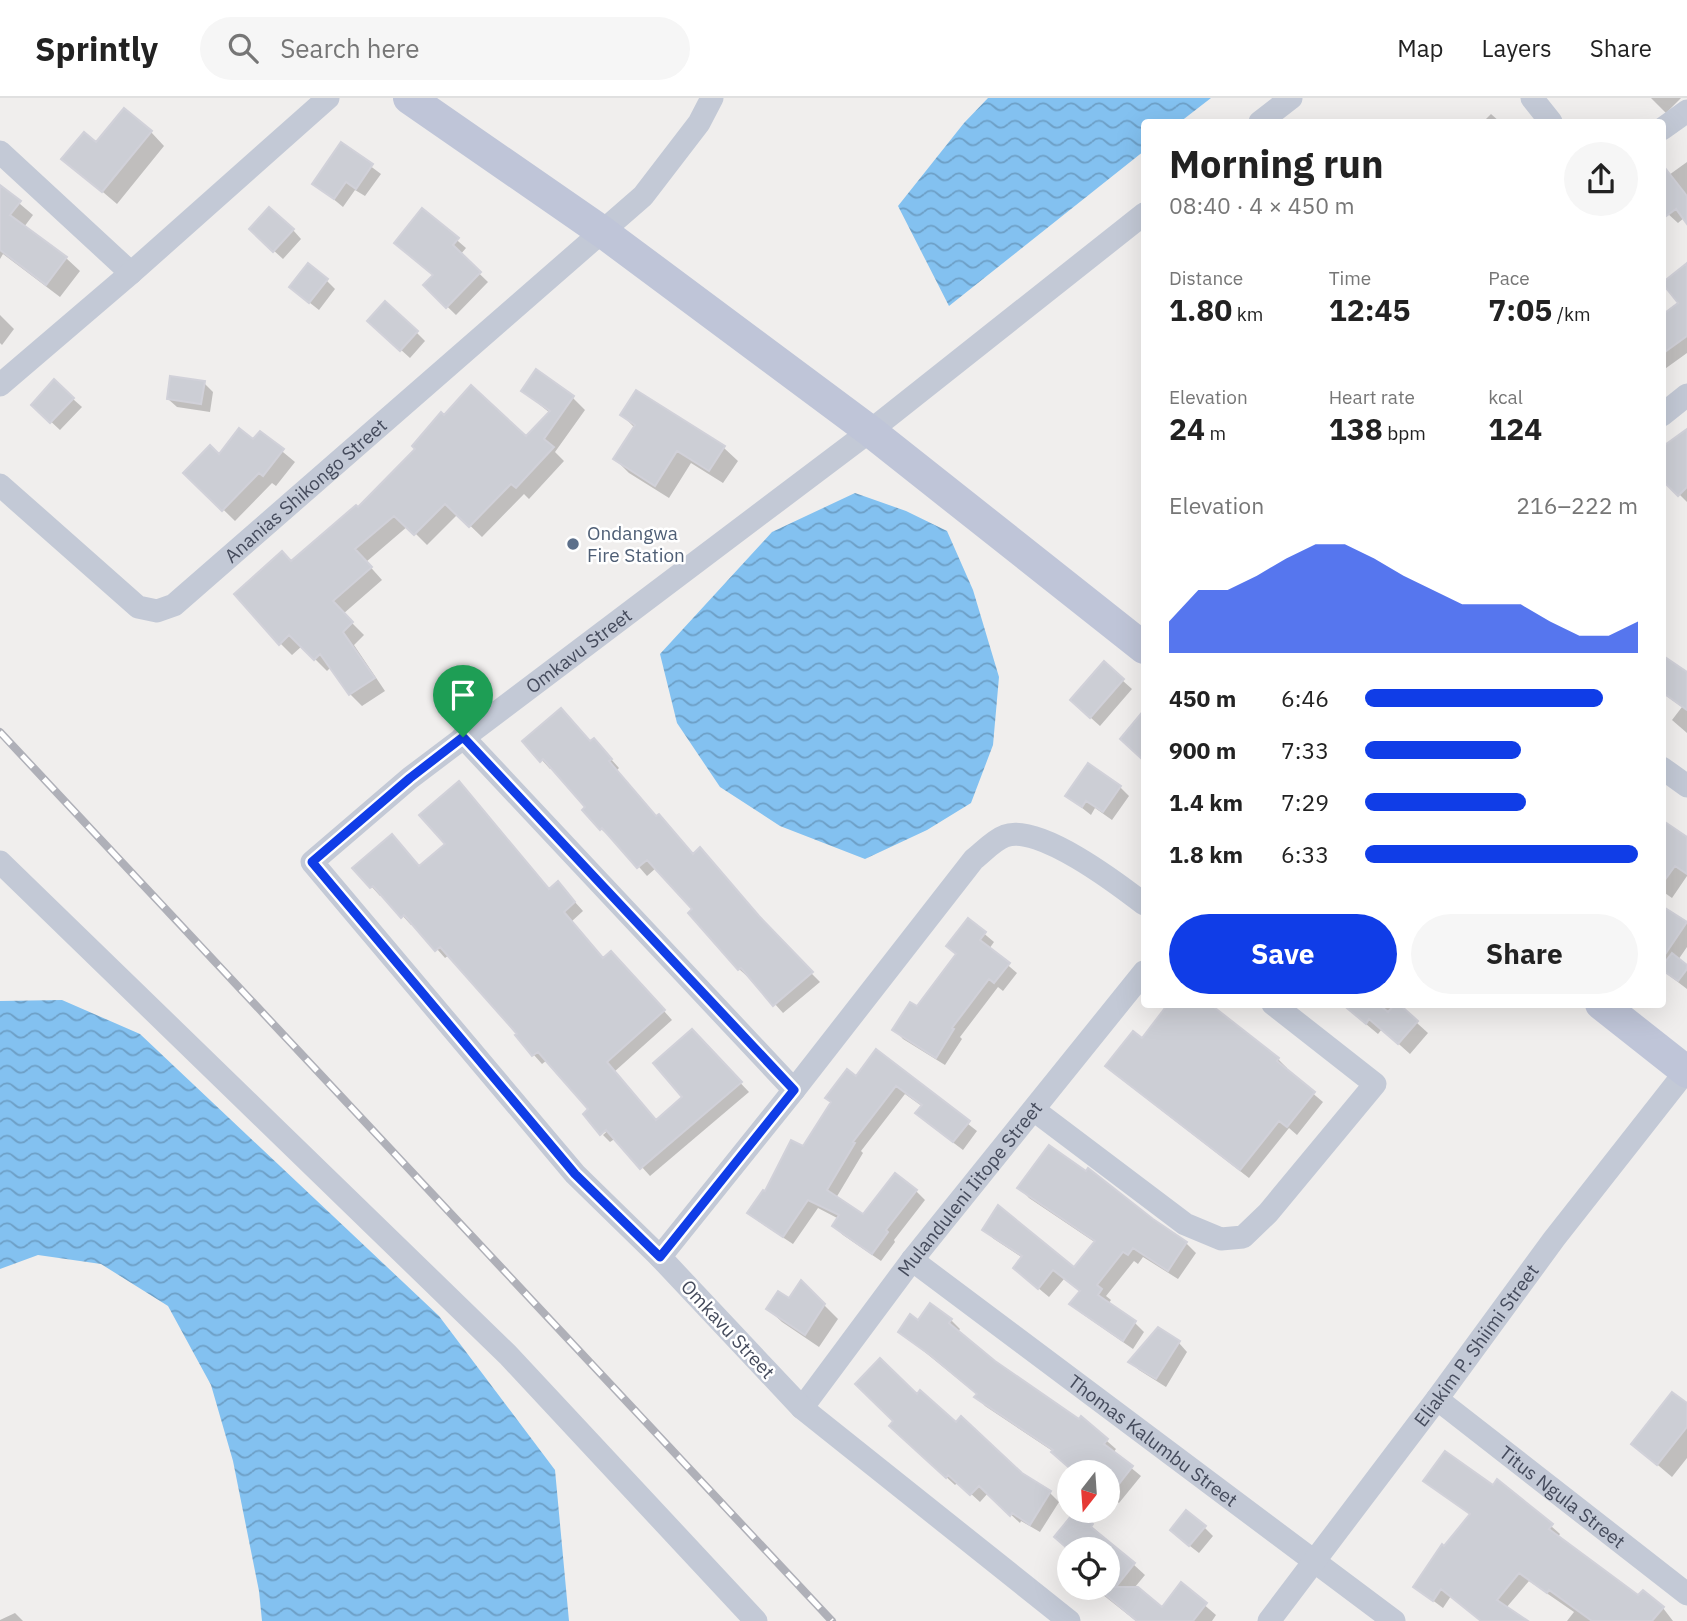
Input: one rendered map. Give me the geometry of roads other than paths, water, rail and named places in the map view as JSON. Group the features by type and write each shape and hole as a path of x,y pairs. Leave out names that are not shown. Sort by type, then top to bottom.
{"street":[{"path":"0,385 328,98"},
{"path":"409,98 604,233 870,430 1141,646"},
{"name":"Ananias Shikongo Street","path":"0,485 138,607 157,611 174,605 643,197 699,123 712,98"},
{"path":"1264,119 1291,98"},
{"path":"1532,98 1549,119"},
{"path":"1666,126 1687,111"},
{"path":"0,152 131,273"},
{"name":"Omkavu Street","path":"1069,1621 802,1408 660,1257 575,1174 312,862 410,778 870,430 1141,216"},
{"path":"1666,412 1687,395"},
{"path":"463,737 794,1090"},
{"path":"1666,771 1687,786"},
{"path":"660,1257 974,859 1005,836 1029,833 1101,871 1141,902"},
{"path":"0,862 508,1355 756,1621"},
{"name":"Mulanduleni Iitope Street","path":"802,1408 912,1259 1141,976"},
{"path":"1034,1110 1185,1224 1221,1239 1243,1237 1268,1213 1375,1084 1278,1008"},
{"path":"1606,1008 1686,1071"},
{"name":"Eliakim P. Shiimi Street","path":"1269,1621 1554,1239 1686,1071"},
{"name":"Thomas Kalumbu Street","path":"912,1259 1394,1621"},
{"name":"Titus Ngula Street","path":"1437,1399 1687,1594"}],"water":[{"path":"988,98 1211,98 1184,119 1141,119 1141,153 949,306 898,206 964,123"},
{"path":"855,493 906,511 947,531 973,590 999,677 993,745 971,803 927,830 865,859 780,826 720,787 677,723 660,654 772,532"},
{"path":"62,1000 140,1034 439,1316 555,1470 569,1621 262,1621 259,1591 233,1461 211,1385 168,1306 101,1264 38,1255 0,1269 0,1001"}],"railway":[{"path":"0,732 832,1621"}],"place":[{"name":"Ondangwa Fire Station","path":"573,544"}]}
